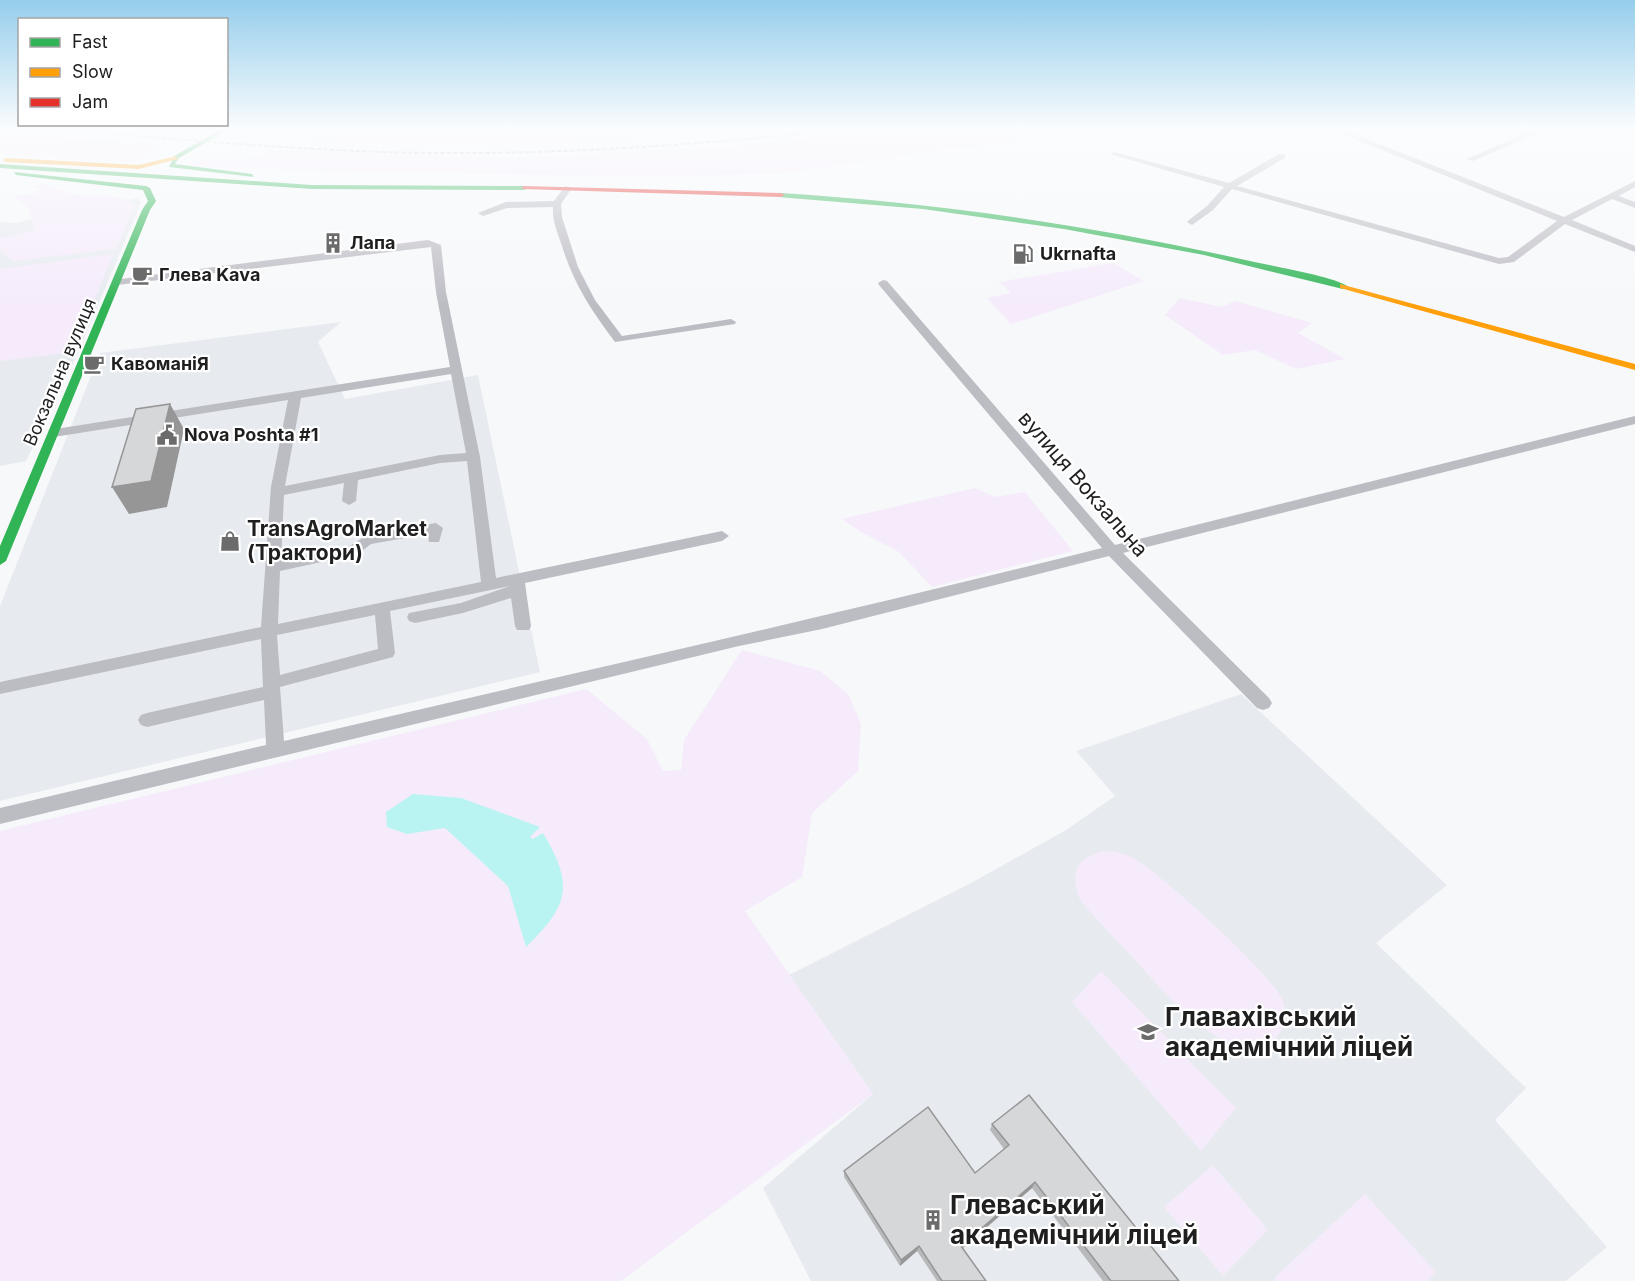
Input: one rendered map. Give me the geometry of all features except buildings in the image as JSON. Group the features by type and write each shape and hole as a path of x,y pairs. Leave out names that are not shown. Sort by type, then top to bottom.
{"main road":[{"path":"90,188 133,189"},
{"path":"127,188 133,189"},
{"path":"356,188 568,188 725,193 923,206 1053,223 1192,250 1333,283 1635,367"},
{"path":"755,188 870,195 989,207 1126,229 1283,263 1635,356"},
{"name":"Вокзальна вулиця","path":"0,561 146,210 152,201 151,196 133,189"}],"street":[{"path":"568,188 557,204 557,217 573,267 590,301 620,340 731,322"},
{"path":"1192,222 1210,208 1228,188"},
{"path":"1236,188 1499,261 1511,260 1564,220 1627,188"},
{"path":"1485,188 1635,249"},
{"path":"1611,196 1635,205"},
{"path":"483,213 506,205 557,204"},
{"path":"117,282 434,243 441,279 441,292 473,457 489,585"},
{"path":"185,285 218,280 220,270"},
{"name":"вулиця Вокзальна","path":"883,284 1112,551 1263,703"},
{"path":"54,433 161,421 295,395 456,370"},
{"path":"275,751 269,632 278,492 295,395"},
{"path":"0,816 739,640 822,623 1635,420"},
{"path":"278,492 440,459 473,457"},
{"path":"349,501 351,476"},
{"path":"273,568 353,551 367,540 436,528 434,539"},
{"path":"415,617 463,608 517,585 722,536"},
{"path":"0,688 489,585 517,585"},
{"path":"517,585 523,626"},
{"path":"147,720 272,687 387,653 382,608"}],"shaded area":[{"path":"41,188 54,188 71,194 124,198 135,205 116,249 13,261 0,250 0,238 35,230 29,209 14,196 32,194 44,188"},
{"path":"138,198 141,203 77,355 26,461 0,466 0,222 14,223"},
{"path":"113,254 73,352 0,361 0,269"},
{"path":"1113,263 1144,281 1011,324 987,298 1011,293 999,282"},
{"path":"1180,298 1222,307 1235,301 1312,323 1298,333 1345,359 1296,369 1255,350 1223,355 1165,315"},
{"path":"341,322 318,342 345,399 478,375 540,672 0,801 0,606 100,353"},
{"path":"975,488 995,497 1025,492 1073,551 932,587 899,552 842,519"},
{"path":"742,650 820,671 848,694 861,724 858,771 812,813 802,877 745,911 873,1094 621,1281 0,1281 0,831 586,689 647,739 663,771 681,770 684,740"},
{"name":"Главахівський академічний ліцей","path":"1241,694 1447,885 1376,943 1526,1088 1495,1120 1607,1247 1566,1281 811,1281 763,1188 873,1094 789,975 971,883 1066,830 1115,796 1076,751"},
{"path":"1105,851 1128,855 1148,868 1215,926 1260,971 1283,1001 1285,1019 1278,1035 1261,1046 1242,1047 1222,1039 1201,1026 1163,991 1080,900 1075,874 1081,862"},
{"path":"1101,971 1236,1108 1201,1151 1072,1002"},
{"path":"1213,1165 1268,1230 1223,1276 1164,1207"},
{"path":"1365,1194 1436,1272 1427,1281 1277,1281 1274,1278"}],"water":[{"path":"413,794 461,798 540,827 530,837 533,839 543,833 560,867 563,882 562,894 551,919 526,947 508,886 445,828 407,834 387,827 386,812"}],"traffic: fast":[{"path":"145,188 151,197"},
{"path":"477,188 524,188"},
{"path":"781,195 923,207 1064,226 1204,253 1343,286"},
{"path":"0,561 146,210 152,201 151,197"}],"traffic: slow":[{"path":"1343,286 1635,367"}],"traffic: jam":[{"path":"524,188 781,195"}],"place":[{"name":"Лапа","path":"333,243"},
{"name":"Ukrnafta","path":"1023,254"},
{"name":"Глева Kava","path":"142,275"},
{"name":"КавоманіЯ","path":"94,364"},
{"name":"Nova Poshta #1","path":"167,435"},
{"name":"TransAgroMarket (Трактори)","path":"230,541"},
{"name":"Главахівський академічний ліцей","path":"1148,1032"},
{"name":"Глеваський академічний ліцей","path":"933,1220"}]}
